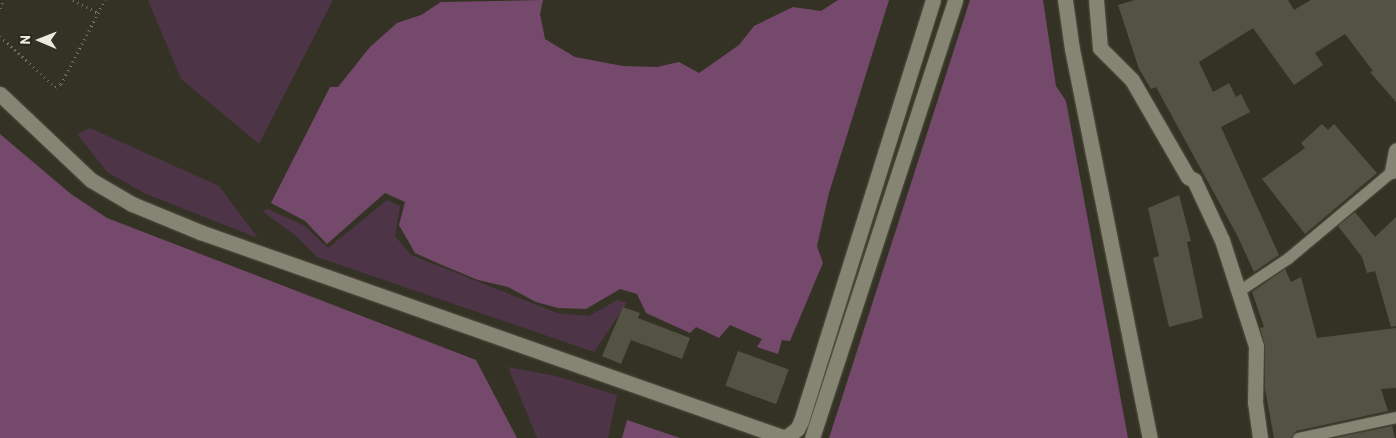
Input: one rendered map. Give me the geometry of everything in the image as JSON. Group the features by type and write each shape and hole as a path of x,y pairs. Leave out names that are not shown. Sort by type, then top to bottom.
{"street":[{"path":"0,94 91,180 132,204 210,235 748,432 785,438 797,429 801,421 933,0"},
{"path":"812,438 955,0"},
{"path":"1065,0 1074,59 1150,438"},
{"path":"1096,0 1100,48 1132,80 1188,176 1194,180 1219,231 1240,290 1256,346 1255,402 1260,438"},
{"path":"1392,171 1396,150"}],"lane":[{"path":"1240,290 1288,258 1392,171"},
{"path":"1298,438 1396,417"}],"path":[{"path":"0,8 4,0"},
{"path":"73,0 99,13"},
{"path":"0,36 55,88 61,84 105,0"}],"shaded area":[{"path":"148,0 333,0 259,144 181,79"},
{"path":"543,0 540,14 545,39 575,57 623,66 657,67 679,62 699,73 739,45 754,26 793,7 821,11 838,0 889,0 829,193 817,246 823,263 790,341 782,340 778,354 757,347 762,339 730,325 719,338 696,327 690,333 646,313 637,294 620,289 586,309 558,308 536,302 508,287 478,280 415,253 399,225 405,202 385,193 327,244 305,221 271,203 330,87 338,87 370,47 397,23 421,15 441,2"},
{"path":"970,0 1043,0 1056,86 1066,101 1128,438 829,438"},
{"path":"90,128 219,186 258,238 146,194 107,172 77,134"},
{"path":"0,134 71,194 107,218 476,360 517,438 0,438"},
{"path":"387,200 400,206 395,236 411,255 557,313 589,316 617,300 627,303 594,352 317,257 296,236 262,211 268,209 305,226 328,248"},
{"path":"508,367 556,376 617,395 608,438 537,438"},
{"path":"627,420 680,438 622,438"}],"building":[{"path":"1135,0 1288,0 1294,10 1311,0 1396,0 1396,102 1370,72 1373,71 1345,34 1315,53 1323,65 1294,85 1253,28 1199,62 1213,92 1229,83 1236,97 1241,94 1250,112 1221,127 1279,255 1254,272 1237,235 1156,87 1151,89 1139,69 1118,5"},
{"path":"1322,124 1328,130 1334,124 1377,173 1305,234 1262,179 1305,148 1301,143"},
{"path":"1179,195 1191,241 1187,242 1203,318 1169,327 1153,258 1159,256 1148,208"},
{"path":"1355,212 1375,237 1396,217 1396,326 1391,327 1375,271 1367,273 1362,257 1338,226"},
{"path":"1285,269 1291,282 1301,277 1317,338 1396,328 1396,388 1381,389 1388,411 1296,431 1291,438 1274,438 1265,389 1265,346 1260,328 1264,327 1252,292"},
{"path":"623,307 640,313 638,318 690,338 682,359 631,340 621,364 602,356"},
{"path":"738,351 789,369 776,404 725,386"},
{"path":"1392,426 1395,438 1334,438"}]}
